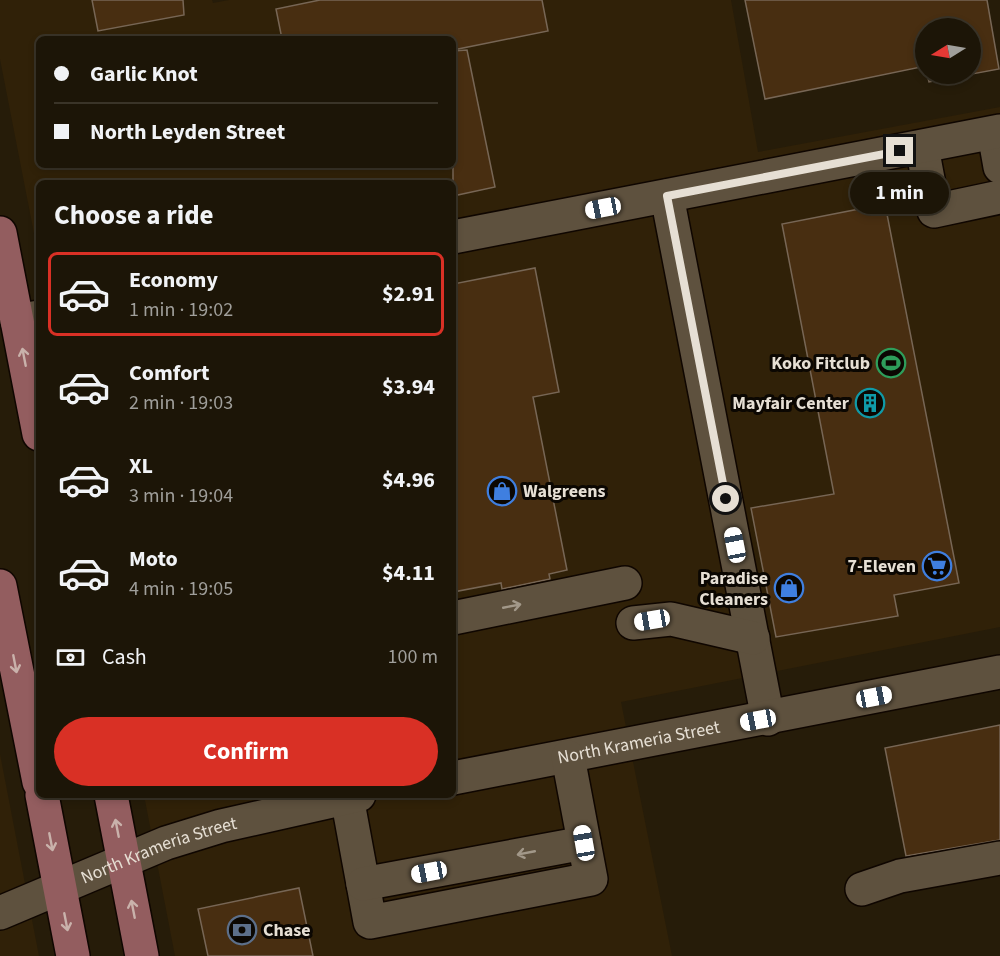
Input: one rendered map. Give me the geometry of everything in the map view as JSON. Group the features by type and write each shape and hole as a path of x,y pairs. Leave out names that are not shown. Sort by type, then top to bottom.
{"main road":[{"path":"0,233 28,319 36,403"},
{"path":"0,586 36,767"},
{"path":"43,798 73,956"},
{"path":"112,798 142,956"}],"street":[{"path":"456,236 997,132 1000,167"},
{"path":"922,147 934,211 1000,197"},
{"path":"667,196 768,719"},
{"path":"456,617 624,583"},
{"path":"633,623 671,619 753,638"},
{"name":"North Krameria Street","path":"456,777 768,719 1000,672"},
{"path":"353,798 363,884 370,922 591,879 568,757"},
{"name":"North Krameria Street","path":"0,913 166,843 309,800 331,798"},
{"path":"862,889 900,876 1000,858"}],"shaded area":[{"path":"0,0 212,0 213,3 229,0 731,0 758,152 1000,107 1000,627 621,702 672,956 175,956 145,798 456,798 456,180 36,180 36,244 0,59"},
{"path":"0,754 39,956 0,956"}],"building":[{"path":"92,0 183,0 184,15 98,31"},
{"path":"320,0 542,0 548,31 456,49 456,36 281,36 276,9"},
{"path":"745,0 987,0 999,69 981,72 981,18 915,18 915,68 765,99"},
{"path":"467,50 495,187 456,195 453,168 456,168 456,51"},
{"name":"Mayfair Center","path":"885,204 959,583 894,595 898,616 776,637 751,508 834,494 782,224"},
{"path":"535,268 559,392 533,397 567,570 549,574 550,579 502,589 501,583 456,591 456,283"},
{"path":"1000,725 1000,840 906,856 885,748"},
{"path":"299,888 313,956 208,956 198,909"}],"place":[{"name":"Koko Fitclub","path":"891,363"},
{"name":"Mayfair Center","path":"870,403"},
{"name":"Walgreens","path":"502,491"},
{"name":"7-Eleven","path":"937,566"},
{"name":"Paradise Cleaners","path":"789,588"},
{"name":"Chase","path":"242,930"}],"route":[{"path":"726,499 667,196 900,151"}]}
